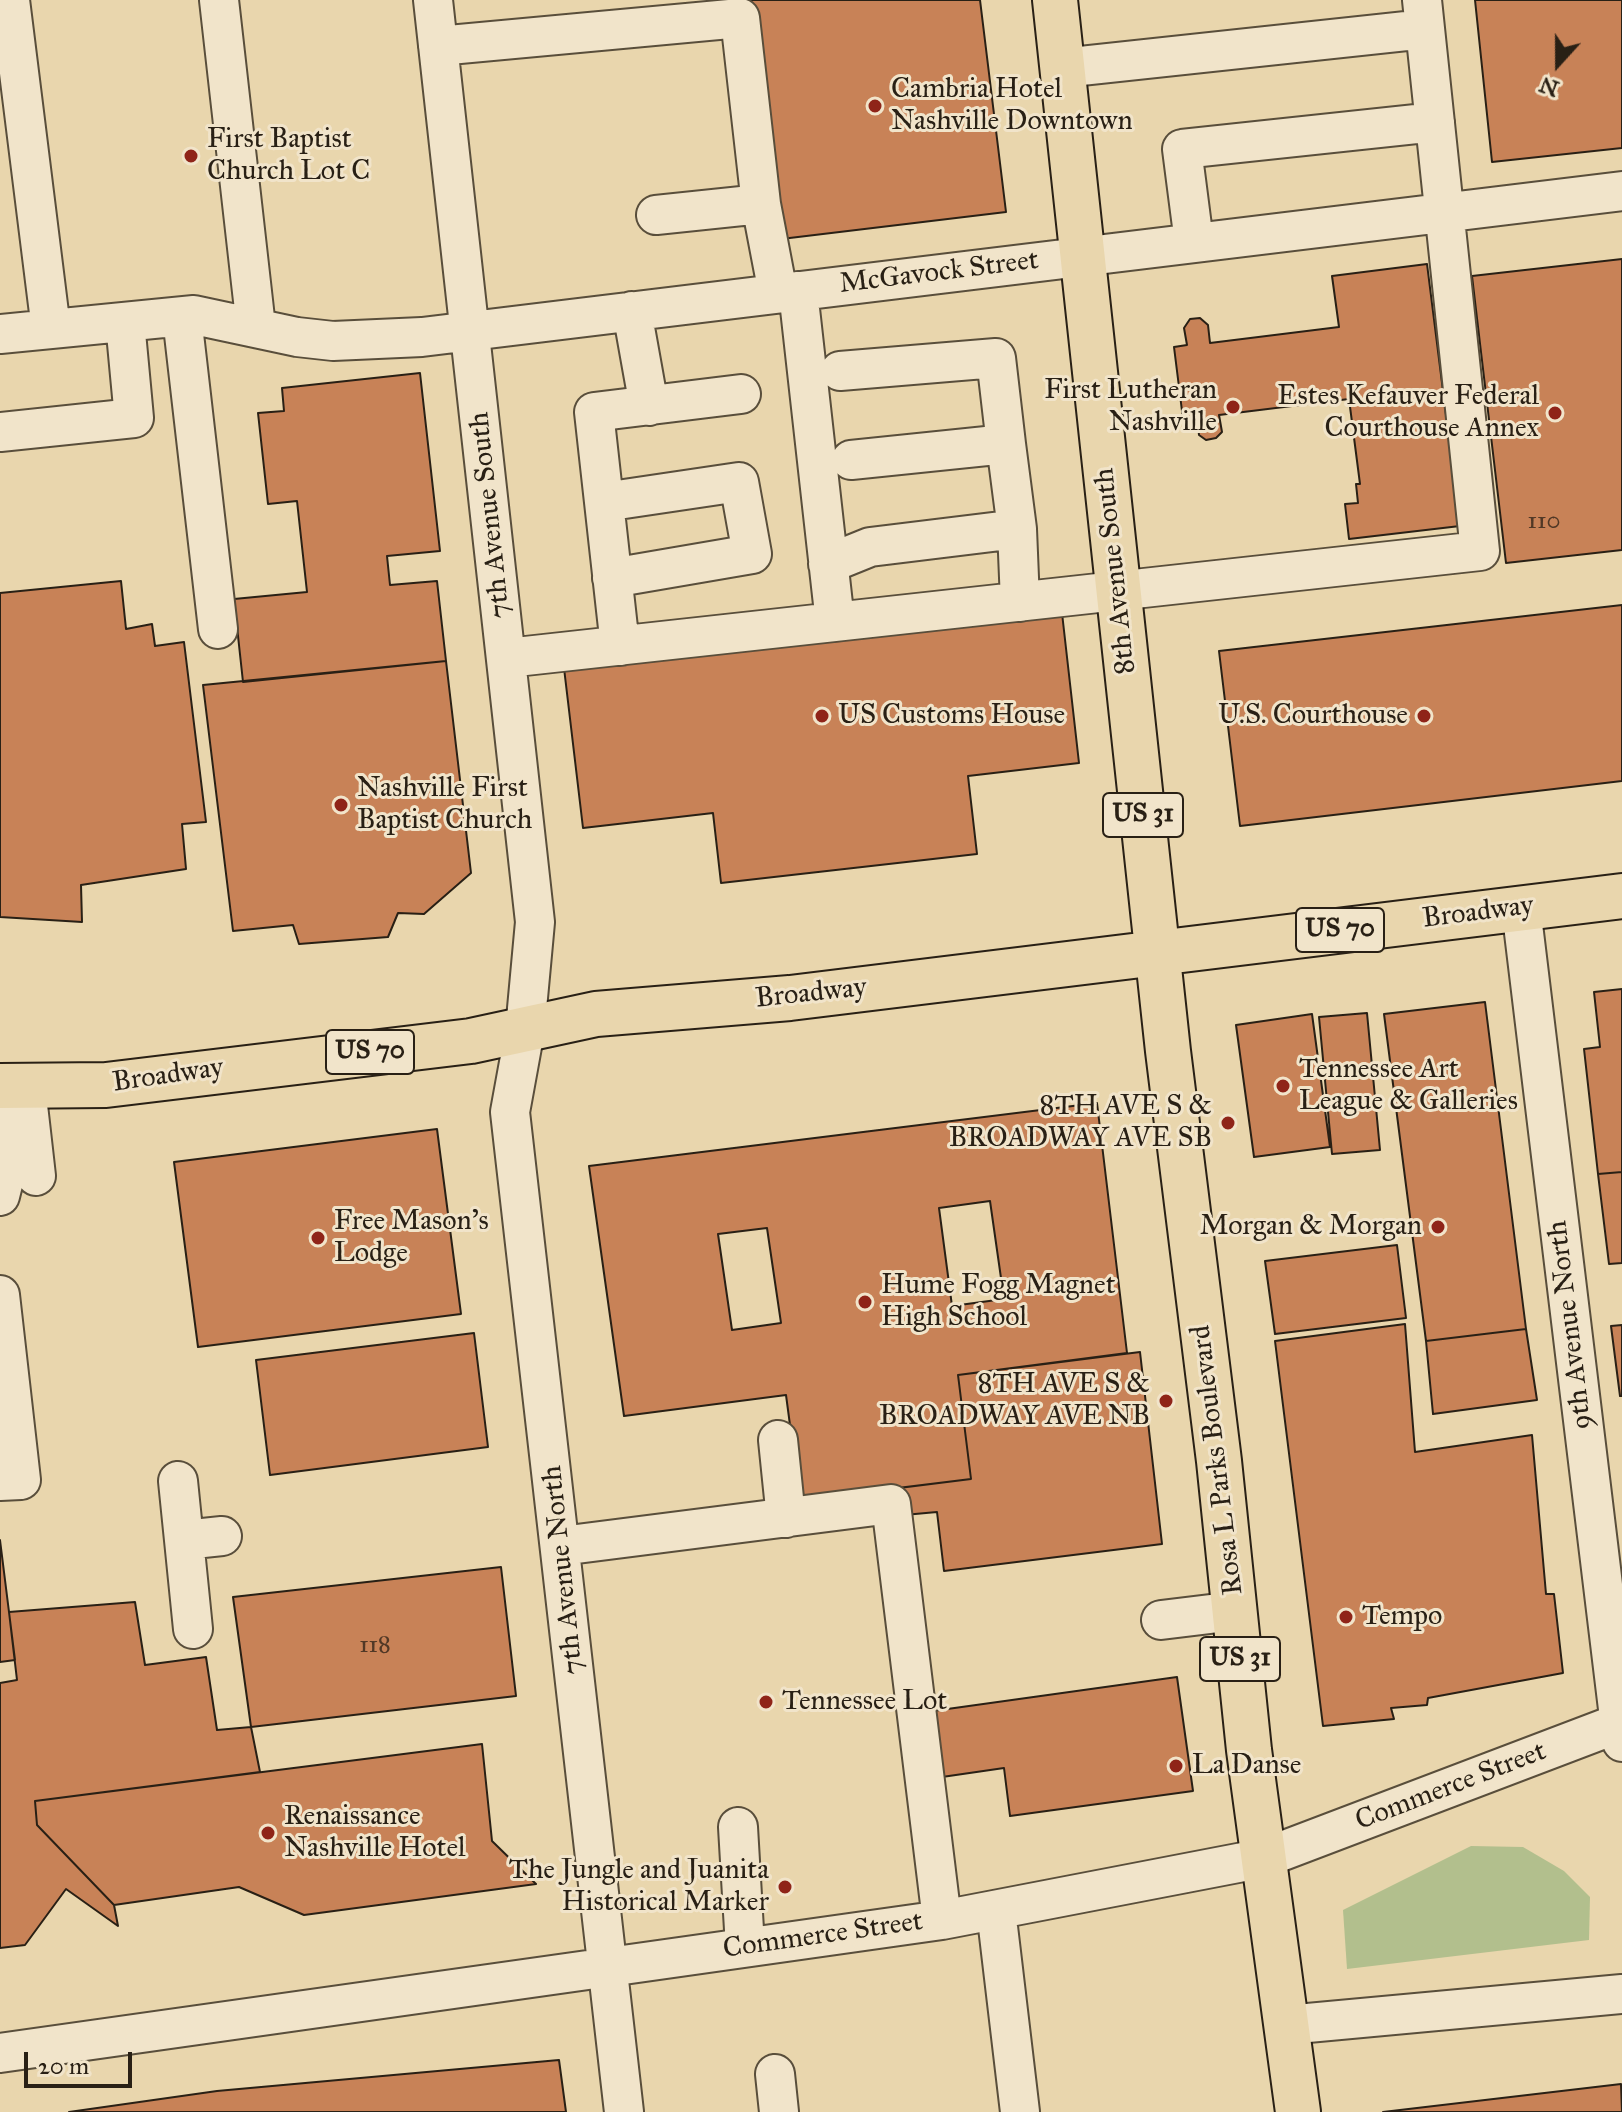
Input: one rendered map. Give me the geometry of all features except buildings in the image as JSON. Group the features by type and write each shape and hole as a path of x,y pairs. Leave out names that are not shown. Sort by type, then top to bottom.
{"main road":[{"name":"8th Avenue South","path":"1055,0 1158,951"},
{"name":"Broadway","path":"9,1097 471,1041 596,1014 790,998 1622,896"},
{"name":"Rosa L Parks Boulevard","path":"1158,951 1264,1858 1298,2112"}],"street":[{"path":"10,0 51,329"},
{"path":"219,0 256,327"},
{"name":"7th Avenue South","path":"433,0 536,938 525,1030"},
{"path":"507,658 1480,551 1423,14 1062,68"},
{"path":"438,46 740,18 761,204 788,292 835,622"},
{"path":"1194,242 1182,149 1435,122"},
{"name":"McGavock Street","path":"0,334 194,315 333,341 471,331 1622,191"},
{"path":"656,215 761,204"},
{"path":"632,311 649,406"},
{"path":"182,317 218,629"},
{"path":"0,432 134,418 125,322"},
{"path":"840,371 996,358 1017,529 1020,602"},
{"path":"620,646 594,412 741,394"},
{"path":"851,460 1006,444"},
{"path":"604,502 739,482 752,554 612,578"},
{"path":"828,564 870,547 1017,529"},
{"name":"9th Avenue North","path":"1521,908 1621,1729"},
{"name":"7th Avenue North","path":"525,1030 510,1112 624,2112"},
{"path":"9,1097 36,1176"},
{"path":"0,1196 6,1172 9,1097"},
{"path":"0,1295 21,1480 0,1481"},
{"path":"778,1440 786,1518"},
{"path":"178,1481 193,1629"},
{"path":"561,1546 891,1504 942,1920"},
{"path":"184,1540 222,1536"},
{"path":"1161,1620 1235,1611"},
{"name":"Commerce Street","path":"0,2053 942,1920 1264,1858 1621,1729"},
{"path":"738,1827 745,1947"},
{"path":"996,1910 1020,2112"},
{"path":"1286,2025 1622,1994"},
{"path":"775,2074 779,2112"}],"green space":[{"path":"1471,1846 1523,1847 1564,1871 1590,1897 1589,1940 1347,1969 1343,1910"}],"place":[{"name":"Cambria Hotel Nashville Downtown","path":"875,106"},
{"name":"First Baptist Church Lot C","path":"191,156"},
{"name":"First Lutheran Nashville","path":"1233,407"},
{"name":"Estes Kefauver Federal Courthouse Annex","path":"1555,413"},
{"name":"US Customs House","path":"822,716"},
{"name":"U.S. Courthouse","path":"1424,716"},
{"name":"Nashville First Baptist Church","path":"341,805"},
{"name":"Tennessee Art League & Galleries","path":"1283,1086"},
{"name":"8TH AVE S & BROADWAY AVE SB","path":"1228,1123"},
{"name":"Morgan & Morgan","path":"1438,1227"},
{"name":"Free Mason's Lodge","path":"318,1238"},
{"name":"Hume Fogg Magnet High School","path":"865,1302"},
{"name":"8TH AVE S & BROADWAY AVE NB","path":"1166,1401"},
{"name":"Tempo","path":"1346,1617"},
{"name":"Tennessee Lot","path":"766,1702"},
{"name":"La Danse","path":"1176,1766"},
{"name":"Renaissance Nashville Hotel","path":"268,1833"},
{"name":"The Jungle and Juanita Historical Marker","path":"785,1887"}]}
